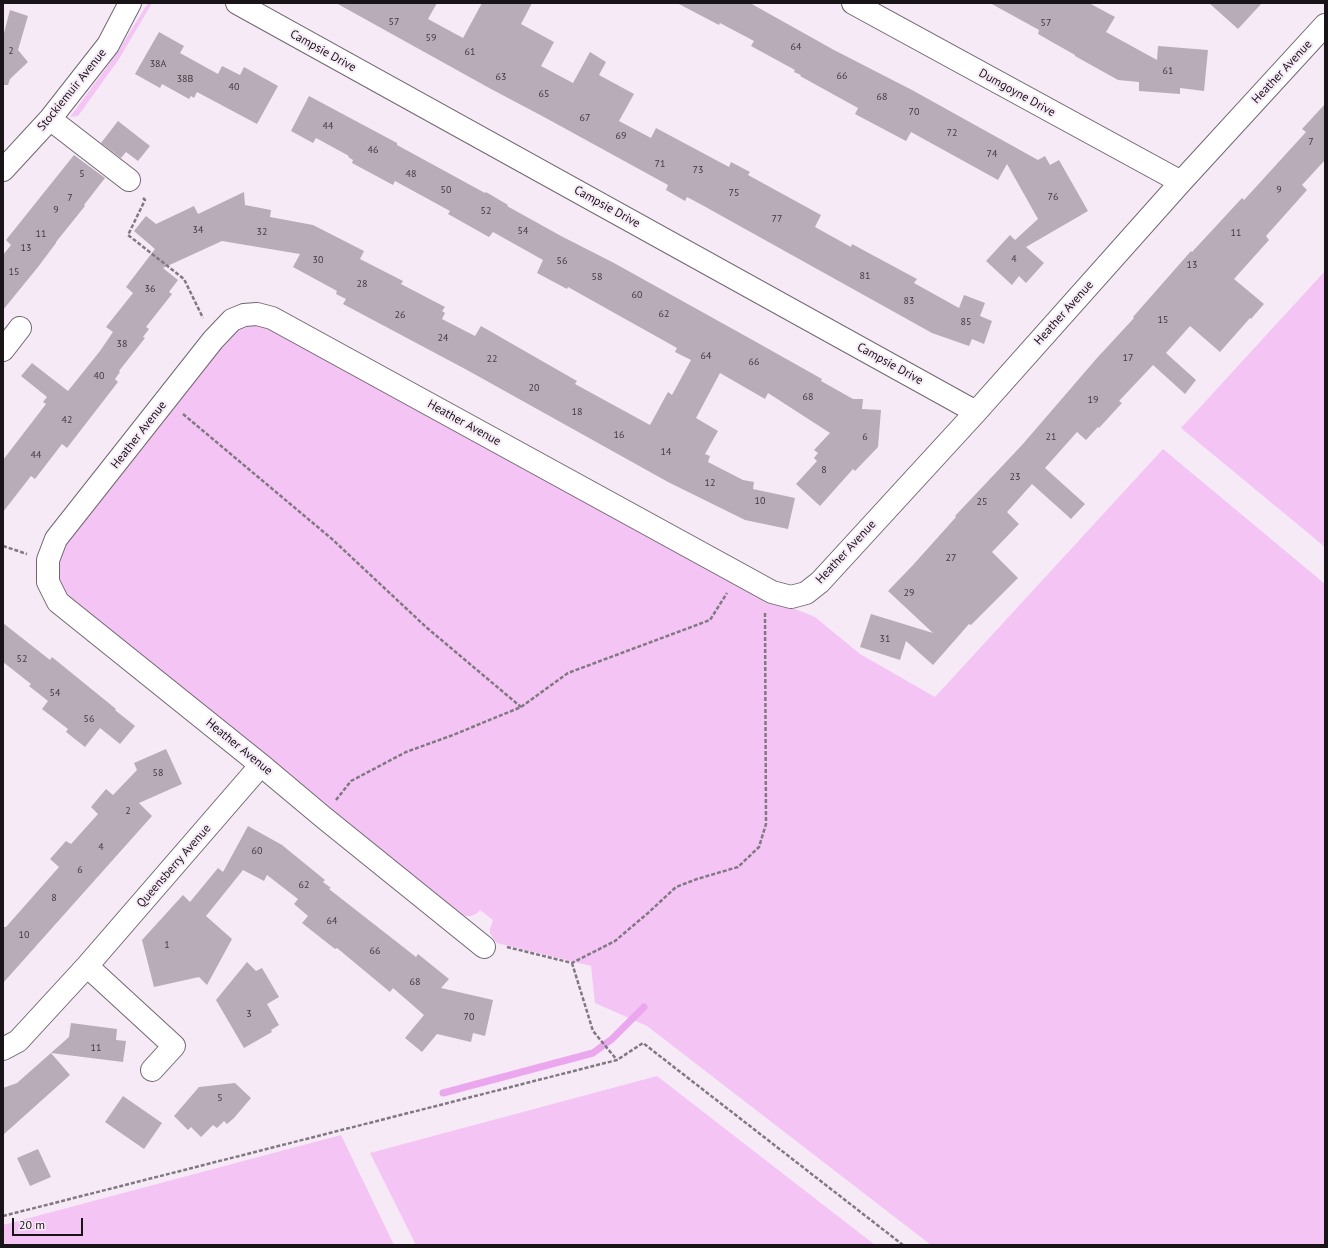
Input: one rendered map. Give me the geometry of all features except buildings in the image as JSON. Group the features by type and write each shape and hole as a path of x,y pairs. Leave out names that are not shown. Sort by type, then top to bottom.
{"street":[{"name":"Stockiemuir Avenue","path":"3,170 50,119 108,45 130,3"},
{"name":"Campsie Drive","path":"237,3 976,412"},
{"name":"Dumgoyne Drive","path":"853,3 1181,182"},
{"name":"Heather Avenue","path":"484,947 58,602 48,582 48,560 56,539 213,340 232,320 244,315 258,314 272,318 772,592 791,597 806,593 820,582 976,412 1181,182 1325,25"},
{"path":"50,119 129,180"},
{"path":"3,350 20,328"},
{"name":"Queensberry Avenue","path":"3,1050 18,1041 87,966 261,765"},
{"path":"87,966 174,1046 152,1070"}],"path":[{"path":"129,180 145,200 128,235 184,279 213,340"},
{"path":"166,400 332,539 426,627 522,707"},
{"path":"323,817 351,781 406,752 522,707 568,673 710,620 739,574"},
{"path":"484,947 507,947 572,963 615,941 648,914 676,887 738,867 759,847 766,824 765,615 772,592"},
{"path":"572,963 593,1031 617,1060"},
{"path":"3,1216 617,1060 643,1043 903,1245"}],"shaded area":[{"path":"148,3 152,3 119,59 78,116 70,117 115,56"},
{"path":"1325,271 1325,547 1181,428"},
{"path":"258,323 268,326 745,589 815,617 860,654 935,697 1163,449 1325,584 1325,1245 931,1245 647,1026 595,1003 591,966 497,943 490,933 493,920 480,910 471,916 461,914 67,595 61,587 57,577 60,553 227,336 239,327"},
{"path":"657,1076 875,1245 416,1245 370,1153"},
{"path":"341,1135 394,1245 3,1245 3,1225"}],"waterway":[{"path":"443,1093 593,1053 612,1039 644,1007"}]}
